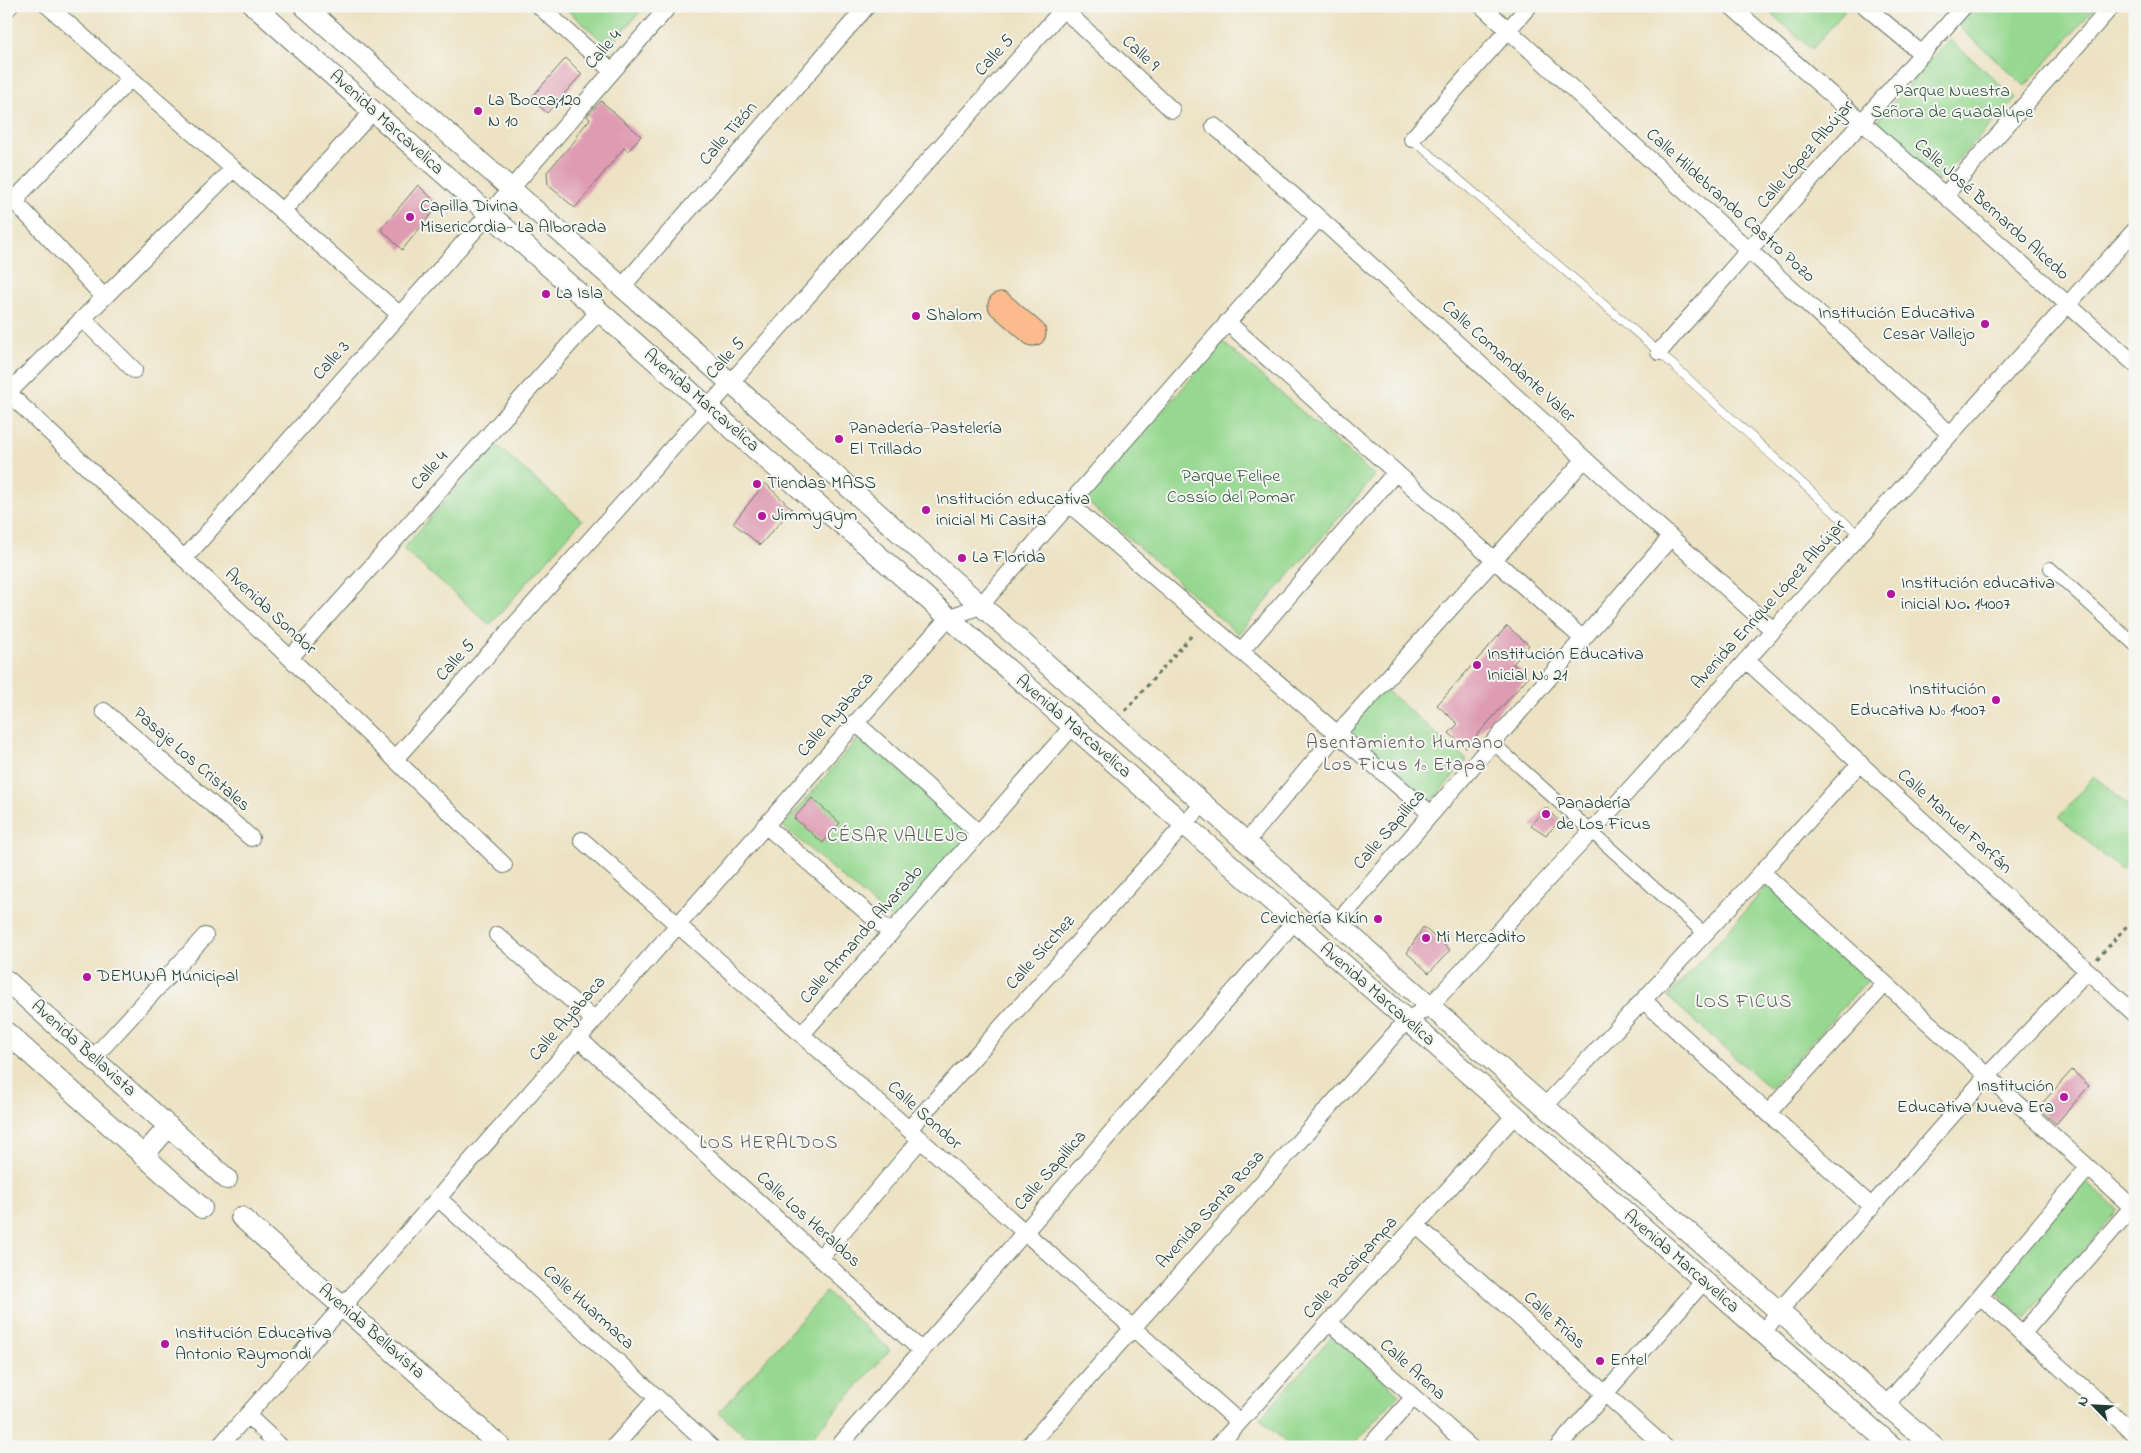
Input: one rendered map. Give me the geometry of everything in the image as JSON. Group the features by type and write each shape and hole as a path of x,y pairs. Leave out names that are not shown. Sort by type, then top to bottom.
{"main road":[{"path":"1002,305 1033,333"}],"street":[{"path":"6,10 10,6"},
{"path":"48,6 400,315"},
{"name":"Avenida Marcavelica","path":"254,6 708,408 1893,1447"},
{"path":"539,6 612,71"},
{"name":"Calle 4","path":"510,189 669,6"},
{"name":"Calle Tizón","path":"622,288 867,6"},
{"name":"Calle Hildebrando Castro Pozo","path":"1482,6 1950,434"},
{"path":"1412,139 1529,6"},
{"name":"Calle José Bernardo Alcedo","path":"1731,6 2135,364"},
{"path":"1865,6 1922,54"},
{"name":"Calle López Albújar","path":"1659,352 1964,6"},
{"path":"1945,195 2112,6"},
{"name":"Calle 9","path":"1063,7 1172,110"},
{"name":"Calle 5","path":"395,759 731,384 1063,7"},
{"path":"285,34 305,8"},
{"name":"Avenida Marcavelica","path":"305,8 1430,1006 1934,1447"},
{"path":"104,297 19,206 18,200 21,193 130,78"},
{"path":"282,212 373,112"},
{"name":"Calle Comandante Valer","path":"1214,126 1319,218 1773,630"},
{"path":"7,392 233,169"},
{"name":"Calle 3","path":"184,559 510,189"},
{"path":"948,618 980,606 1068,503 1319,218"},
{"name":"Avenida Enrique López Albújar","path":"1430,1006 1591,832 2135,230"},
{"name":"Calle 4","path":"290,658 599,312"},
{"path":"83,319 134,370"},
{"path":"1227,322 1496,559 1583,639"},
{"name":"Avenida Sondor","path":"7,392 290,658 504,865"},
{"path":"1246,842 1337,734 1585,459"},
{"path":"1241,651 1396,472"},
{"path":"1068,503 1431,814"},
{"name":"Calle Sapillica","path":"1337,923 1671,538"},
{"path":"2050,568 2135,645"},
{"name":"Calle Ayabaca","path":"219,1447 948,618"},
{"name":"Calle Manuel Farfán","path":"1746,660 2135,1014"},
{"name":"Pasaje Los Cristales","path":"104,712 251,838"},
{"path":"855,722 978,833"},
{"name":"Calle Armando Alvarado","path":"802,1034 1072,727"},
{"path":"1493,743 1705,934"},
{"path":"1544,1106 1705,934 1860,763"},
{"name":"Calle Sícchez","path":"820,1258 915,1134 1202,804"},
{"path":"765,825 891,933"},
{"name":"Calle Sondor","path":"582,840 1239,1422"},
{"path":"1762,872 1986,1077 2133,1206 2022,1334"},
{"name":"Calle Sapillica","path":"838,1447 1294,922"},
{"path":"497,935 594,1020"},
{"path":"93,1058 205,936"},
{"path":"1762,1332 1986,1077 2087,970"},
{"name":"Avenida Bellavista","path":"6,980 227,1179"},
{"path":"1768,1113 1885,984"},
{"path":"1643,1000 1872,1208"},
{"name":"Avenida Santa Rosa","path":"1027,1447 1406,1021 1430,1006"},
{"path":"6,1032 202,1208"},
{"name":"Calle Los Heraldos","path":"578,1038 922,1351"},
{"name":"Calle Pacaipampa","path":"1217,1447 1515,1115"},
{"path":"143,1156 169,1126"},
{"path":"1886,1405 2088,1168"},
{"name":"Calle Huarmaca","path":"438,1198 711,1447"},
{"name":"Avenida Bellavista","path":"241,1217 501,1447"},
{"name":"Calle Frías","path":"1416,1225 1665,1447"},
{"path":"1558,1447 1704,1281"},
{"path":"1980,1296 2134,1433"},
{"name":"Calle Arena","path":"1329,1322 1470,1447"},
{"path":"614,1447 657,1398"},
{"path":"1369,1447 1413,1398"},
{"path":"247,1415 281,1447"}],"lane":[{"path":"1412,139 1659,352 1859,535"}],"path":[{"path":"1113,724 1204,620"},
{"path":"2087,970 2135,917"}],"green space":[{"path":"563,6 645,6 609,47"},
{"path":"1762,6 1840,6 1845,11 1812,49"},
{"path":"1970,6 2097,6 2025,86 1955,23"},
{"name":"Parque Nuestra Señora de Guadalupe","path":"1949,39 2016,98 1938,181 1876,122"},
{"name":"Parque Felipe Cossío del Pomar","path":"1223,342 1375,476 1238,634 1085,500"},
{"path":"495,444 582,520 490,625 403,549"},
{"path":"1381,686 1467,760 1424,810 1341,733"},
{"path":"860,736 971,832 894,922 783,826"},
{"path":"2094,776 2135,812 2135,853 2121,870 2059,817"},
{"path":"1769,884 1871,976 1770,1089 1668,997"},
{"path":"2085,1181 2118,1210 2025,1318 1992,1289"},
{"path":"826,1292 890,1350 803,1447 757,1447 719,1412"},
{"path":"1333,1335 1399,1394 1352,1447 1291,1447 1260,1419"}],"building":[{"path":"566,58 582,74 547,113 531,98"},
{"path":"601,101 641,136 628,151 624,148 575,208 548,185 547,172 578,137 576,136 590,119 587,116"},
{"name":"Capilla Divina Misericordia- La Alborada","path":"418,185 439,205 402,250 381,229"},
{"name":"JimmyGym","path":"765,483 792,509 760,545 733,523"},
{"path":"1507,626 1529,645 1513,664 1528,677 1466,748 1449,733 1458,724 1437,705"},
{"path":"812,798 840,823 823,843 794,818"},
{"name":"Panadería de Los Ficus","path":"1546,807 1559,822 1546,835 1531,825"},
{"name":"Mi Mercadito","path":"1423,927 1450,950 1429,973 1407,953"},
{"name":"Institución Educativa Nueva Era","path":"2072,1070 2089,1086 2056,1124 2038,1108"}],"place":[{"name":"La Bocca;120 N 10","path":"478,111"},
{"name":"Capilla Divina Misericordia- La Alborada","path":"410,217"},
{"name":"La Isla","path":"546,294"},
{"name":"Shalom","path":"916,316"},
{"name":"Institución Educativa Cesar Vallejo","path":"1985,324"},
{"name":"Panadería-Pastelería El Trillado","path":"839,439"},
{"name":"Tiendas MASS","path":"757,484"},
{"name":"Institución educativa inicial Mi Casita","path":"926,510"},
{"name":"JimmyGym","path":"762,516"},
{"name":"La Florida","path":"962,558"},
{"name":"Institución educativa inicial No. 14007","path":"1891,594"},
{"name":"Institución Educativa Inicial Nº 21","path":"1477,665"},
{"name":"Institución Educativa Nº 14007","path":"1996,700"},
{"name":"Panadería de Los Ficus","path":"1546,814"},
{"name":"Cevichería Kikín","path":"1378,919"},
{"name":"Mi Mercadito","path":"1426,938"},
{"name":"DEMUNA Municipal","path":"87,977"},
{"name":"Institución Educativa Nueva Era","path":"2064,1097"},
{"name":"Institución Educativa Antonio Raymondi","path":"165,1344"},
{"name":"Entel","path":"1600,1361"}],"district":[{"name":"Asentamiento Humano Los Ficus 1ª Etapa","path":"1405,754"},
{"name":"CÉSAR VALLEJO","path":"898,836"},
{"name":"LOS FICUS","path":"1744,1002"},
{"name":"LOS HERALDOS","path":"769,1143"}]}
